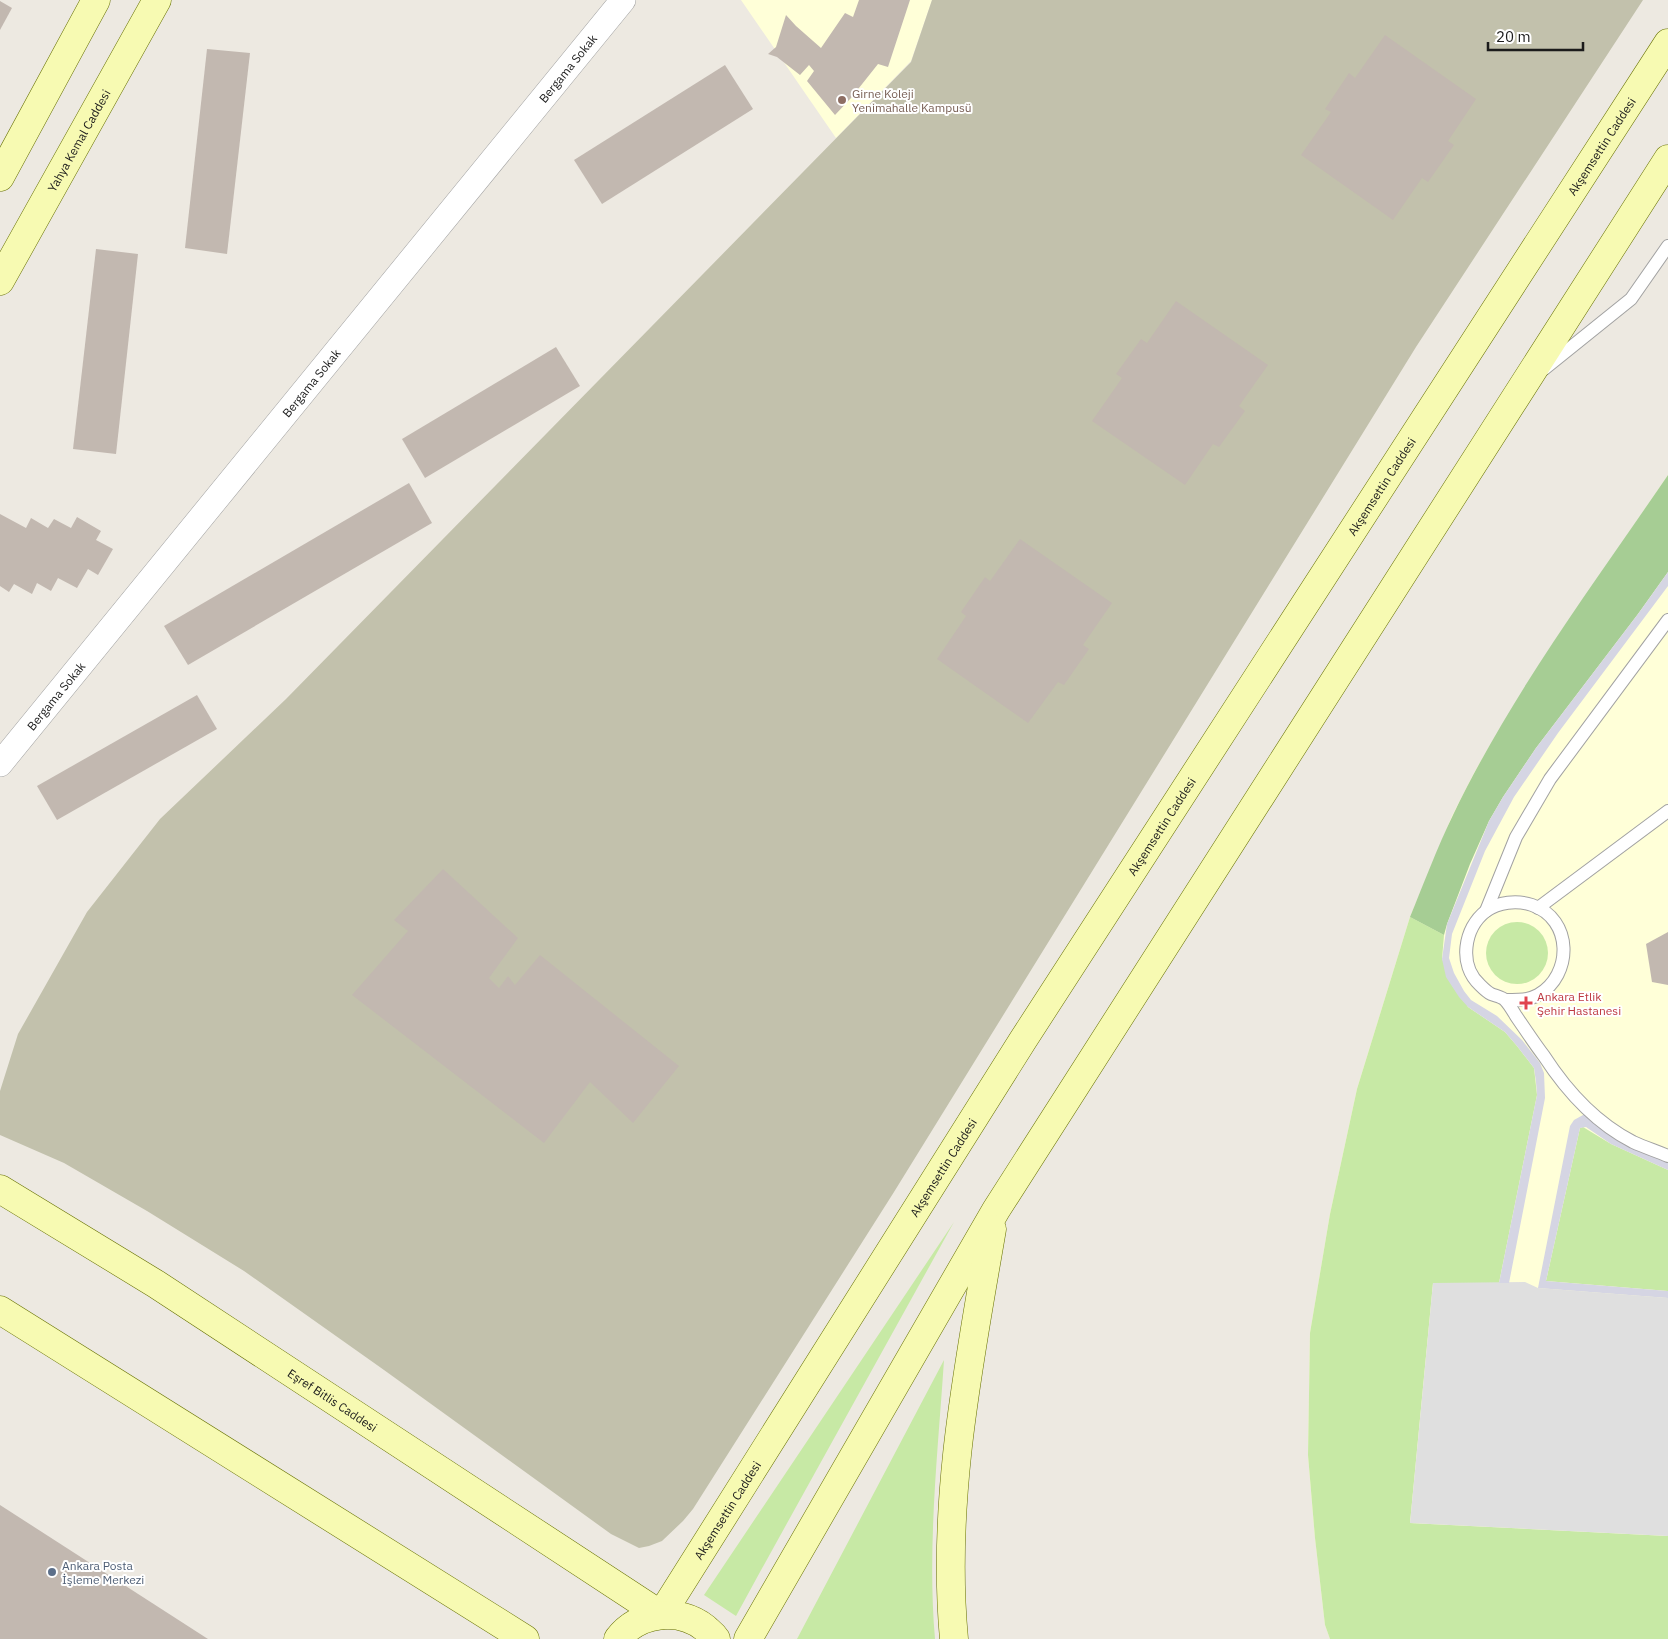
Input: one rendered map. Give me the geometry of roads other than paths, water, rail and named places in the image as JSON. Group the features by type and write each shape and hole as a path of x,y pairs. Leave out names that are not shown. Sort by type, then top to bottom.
{"main road":[{"path":"0,177 96,0"},
{"name":"Yahya Kemal Caddesi","path":"0,282 157,0"},
{"name":"Akşemsettin Caddesi","path":"661,1614 1023,1040 1668,43"},
{"path":"748,1639 996,1210 1668,158"},
{"name":"Eşref Bitlis Caddesi","path":"0,1189 156,1284 661,1614"},
{"path":"954,1639 950,1596 954,1489 966,1381 996,1210"},
{"path":"0,1310 525,1639"},
{"name":"Eşref Bitlis Caddesi","path":"618,1639 624,1632 641,1620 661,1614 681,1616 699,1623 716,1639"}],"street":[{"name":"Bergama Sokak","path":"0,764 623,0"}],"lane":[{"path":"1519,390 1631,299 1668,246"},
{"path":"1486,911 1516,837 1550,779 1668,620"},
{"path":"1538,908 1668,811"},
{"path":"1517,902 1533,905 1538,908 1547,914 1558,926 1564,942 1564,958 1560,973 1550,987 1537,996 1521,1000 1505,1000 1490,994 1478,983 1469,969 1466,953 1468,937 1475,922 1486,911 1501,904 1517,902"},
{"path":"1505,1000 1556,1075 1596,1118 1632,1141 1668,1156"}],"place":[{"name":"Girne Koleji Yenimahalle Kampusü","path":"842,100"},
{"name":"Ankara Etlik Şehir Hastanesi","path":"1526,1003"},
{"name":"Ankara Posta İşleme Merkezi","path":"52,1572"}]}
